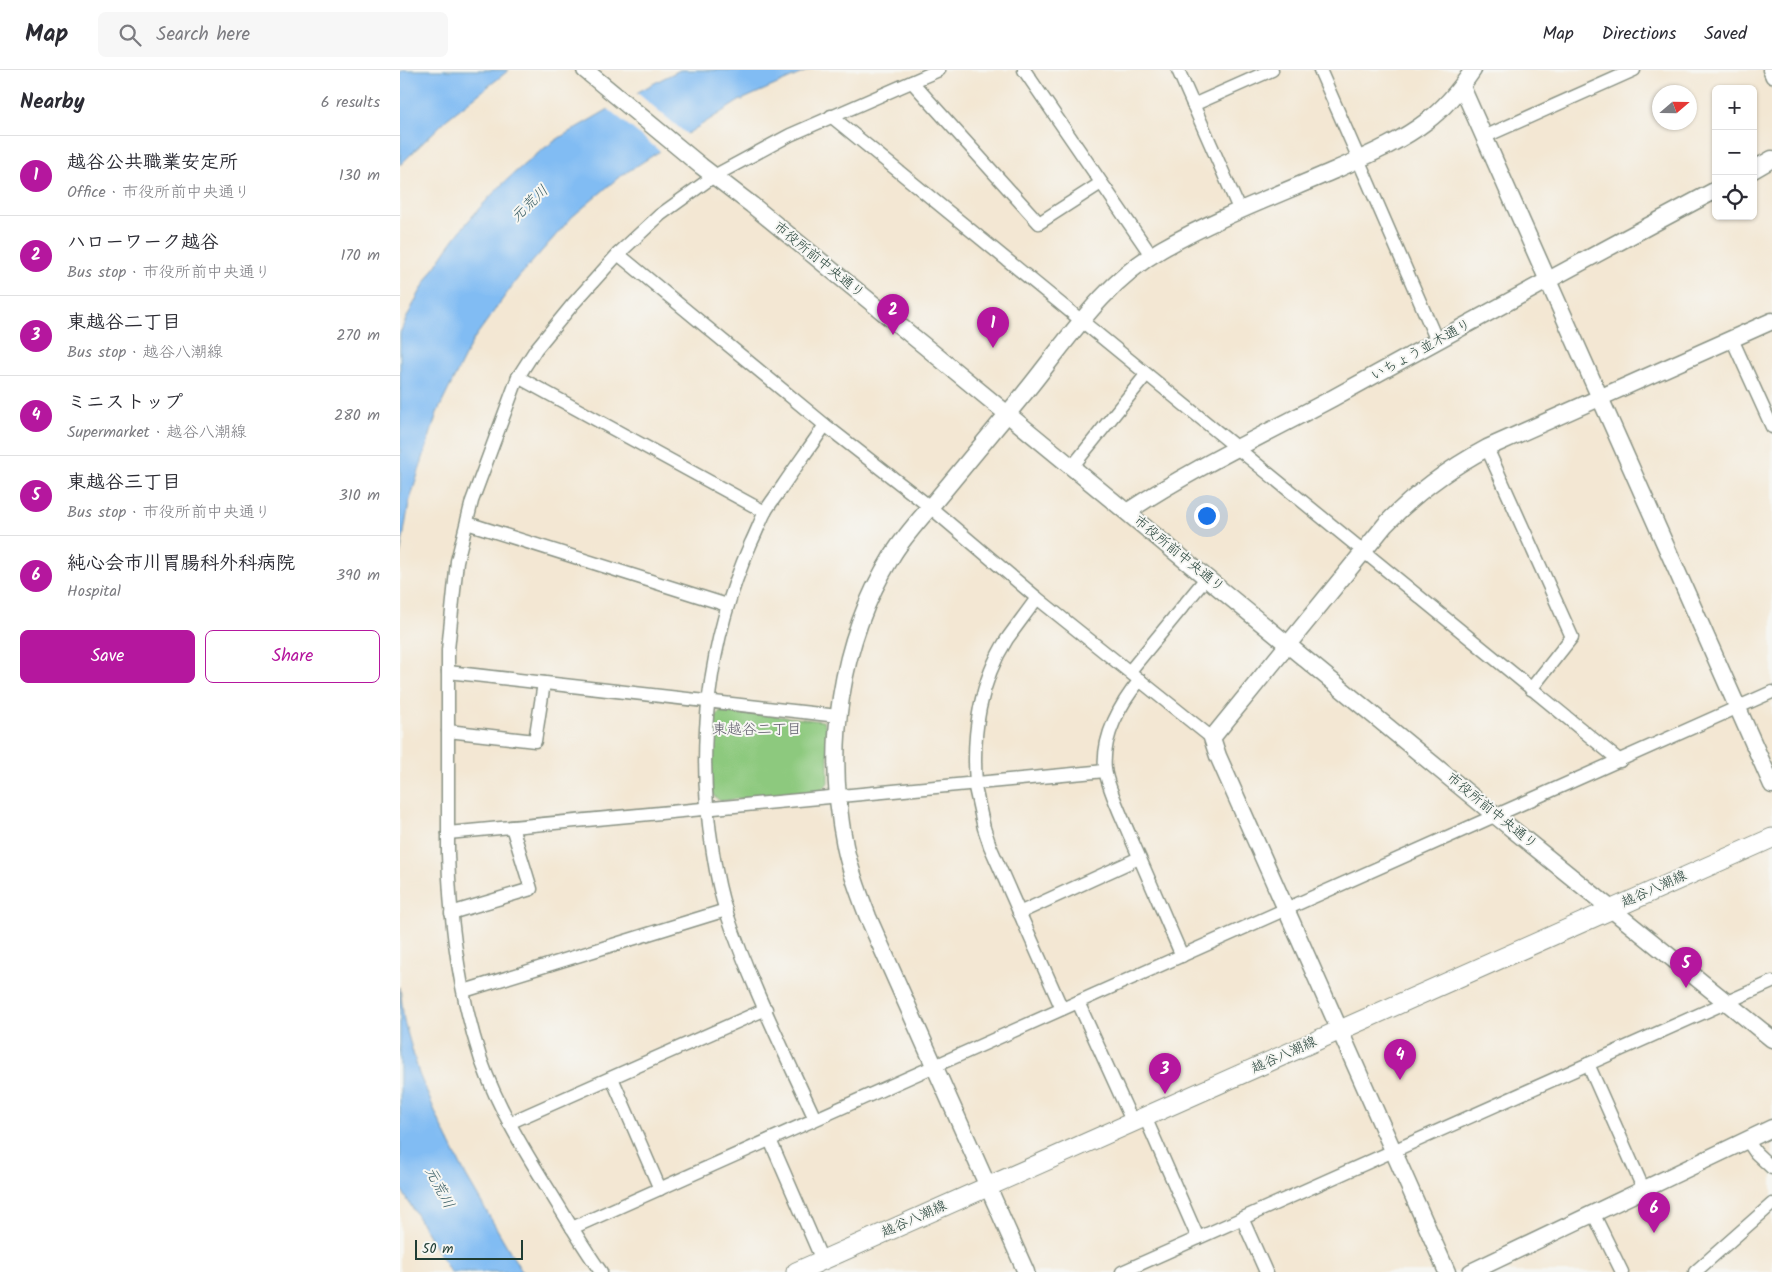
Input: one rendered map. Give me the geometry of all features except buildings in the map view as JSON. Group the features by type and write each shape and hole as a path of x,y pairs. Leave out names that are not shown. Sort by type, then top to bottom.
{"main road":[{"name":"越谷八潮線","path":"796,1272 1772,838"}],"street":[{"name":"市役所前中央通り","path":"586,70 1772,1040"},
{"path":"601,1272 528,1158 489,1080 481,1059 456,958 448,887 448,672 450,616 457,562 466,523 518,377 536,349 618,254 708,171 939,70"},
{"path":"1024,70 1151,255"},
{"path":"1178,70 1240,211"},
{"path":"1193,104 1272,70"},
{"path":"1320,70 1437,341"},
{"path":"1026,1272 868,917 855,883 845,847 837,797 835,763 838,716 848,660 870,597 893,555 912,527 930,508 1109,290 1151,255 1192,233 1359,159 1407,135 1443,108 1462,87 1473,70"},
{"path":"1484,137 1634,70"},
{"path":"1769,70 1772,77"},
{"path":"912,82 1040,224 1101,183"},
{"path":"1462,87 1772,784"},
{"path":"831,116 1620,761"},
{"path":"1757,168 1772,160"},
{"name":"いちょう並木通り","path":"1127,512 1153,495 1237,448 1712,192"},
{"path":"618,254 825,425 930,508 1037,598 1212,738 1218,756 1447,1272"},
{"path":"1212,738 1385,525 1411,499 1432,482 1457,464 1487,448 1772,321"},
{"path":"1732,339 1772,427"},
{"path":"1072,467 1146,375"},
{"path":"518,377 766,512"},
{"path":"815,1119 766,1009 726,910 716,871 706,809 705,765 708,702 713,666 727,605 745,558 766,512 825,425"},
{"path":"1487,448 1572,637 1531,689"},
{"path":"466,523 727,605"},
{"path":"1130,671 1207,577"},
{"path":"1037,598 1007,640 993,664 977,721 974,743 975,783 984,828 990,846 1062,1009"},
{"path":"448,672 838,716"},
{"path":"1140,680 1128,695 1111,728 1105,771 1117,806 1182,956"},
{"path":"448,731 536,741 544,683"},
{"path":"572,1228 1772,692"},
{"path":"448,833 1105,771"},
{"path":"451,913 531,889 512,827"},
{"path":"1019,913 1139,858"},
{"path":"464,991 726,910"},
{"path":"1122,1272 1772,982"},
{"path":"1078,1002 1198,1238"},
{"path":"509,1123 766,1009"},
{"path":"1588,1064 1643,1188"},
{"path":"612,1078 660,1189"},
{"path":"1471,1272 1643,1188 1772,1128"},
{"path":"770,1140 822,1260"},
{"path":"1747,1140 1756,1153 1772,1168"},
{"path":"1695,1272 1772,1204"},
{"path":"1593,1213 1622,1272"},
{"path":"1242,1218 1266,1272"}],"green space":[{"path":"722,710 823,721 828,730 828,783 821,791 720,801 712,794 711,748 713,718"}],"water":[{"path":"403,70 509,70 447,119 400,165 400,72"},
{"name":"元荒川","path":"680,70 809,70 739,101 619,177 572,217 518,278 473,340 437,413 409,503 400,556 400,333 427,280 443,255 480,208 523,166 568,132"},
{"name":"元荒川","path":"400,987 404,1021 419,1074 466,1176 522,1272 450,1272 400,1187"}],"pier":[{"path":"635,91 689,136 662,153 607,108"}],"place":[{"name":"ハローワーク越谷","path":"893,335"},
{"name":"越谷公共職業安定所","path":"993,348"},
{"name":"東越谷三丁目","path":"1686,988"},
{"name":"ミニストップ","path":"1400,1080"},
{"name":"東越谷二丁目","path":"1165,1094"},
{"name":"純心会市川胃腸科外科病院","path":"1654,1233"}],"district":[{"name":"東越谷二丁目","path":"757,730"}]}
